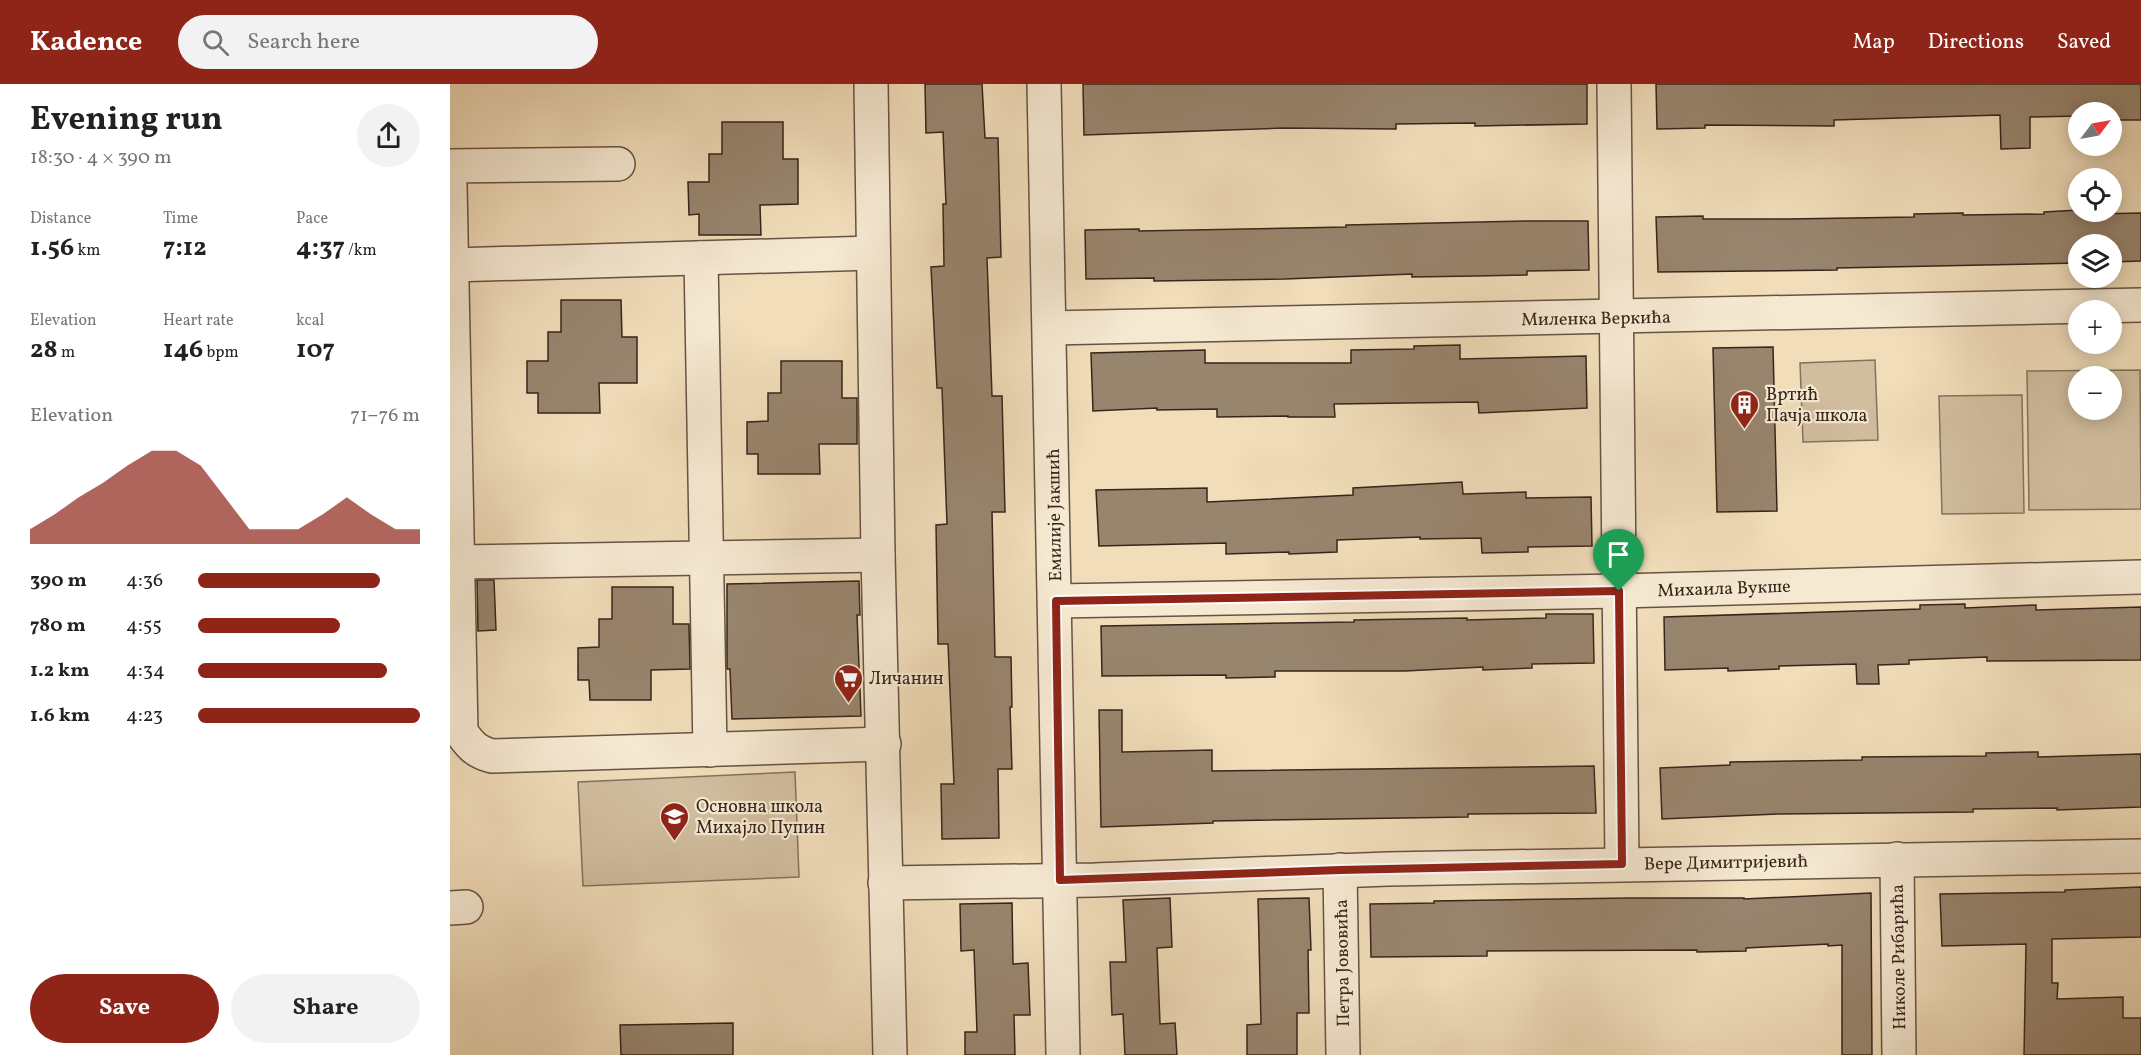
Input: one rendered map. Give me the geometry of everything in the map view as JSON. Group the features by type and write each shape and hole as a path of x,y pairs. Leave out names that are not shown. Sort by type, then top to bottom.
{"street":[{"path":"871,84 878,555 890,1055"},
{"name":"Емилије Јакшић","path":"1044,84 1056,601 1063,1055"},
{"path":"1614,84 1622,864"},
{"path":"450,166 618,164"},
{"path":"450,185 461,732 474,749 492,756 884,744"},
{"path":"452,265 873,253"},
{"path":"701,258 710,750"},
{"name":"Миленка Веркића","path":"1050,328 2141,305"},
{"path":"458,562 878,555"},
{"name":"Михаила Вукше","path":"1056,601 1619,591 2141,576"},
{"name":"Вере Димитријевић","path":"885,883 1060,880 1340,870 2141,856"},
{"name":"Николе Рибарића","path":"1897,859 1899,1055"},
{"name":"Петра Јововића","path":"1340,870 1343,1055"}],"shaded area":[{"path":"1875,360 1878,440 1803,442 1800,363"},
{"path":"2122,370 2140,370 2141,509 2029,510 2027,371 2068,371 2068,420 2122,420"},
{"path":"2022,395 2024,513 1942,514 1939,396"},
{"path":"795,772 799,877 583,886 578,782"}],"building":[{"path":"925,84 982,84 985,138 998,138 1001,257 987,258 992,396 1002,396 1005,512 992,512 995,657 1011,657 1012,707 1010,707 1012,769 998,769 999,838 942,839 941,784 954,784 948,644 938,644 936,525 947,524 942,388 937,388 931,267 944,266 943,204 946,204 943,132 926,133"},
{"path":"1083,84 1587,84 1587,124 1475,126 1475,123 1396,124 1396,129 1283,128 1084,135"},
{"path":"1656,84 2141,84 2141,120 2122,120 2122,102 2068,102 2068,116 2030,117 2030,148 2001,149 2000,115 1834,120 1834,126 1705,125 1705,128 1657,129"},
{"path":"722,122 783,122 783,159 798,159 798,204 760,205 761,235 699,235 699,214 689,215 688,182 709,182 709,154 722,154"},
{"path":"2068,211 2068,222 2122,222 2122,213 2141,213 2141,261 2122,262 2122,234 2068,234 2068,263 1837,268 1837,270 1658,272 1656,217 1788,219 1914,217 1914,214 1963,213 1963,215 2044,214 2044,212"},
{"path":"1588,221 1589,270 1527,271 1527,275 1476,276 1412,277 1412,274 1154,281 1154,278 1086,279 1085,230 1346,227 1346,225"},
{"path":"561,300 621,300 622,337 637,337 637,383 599,383 600,413 538,413 538,393 527,393 527,361 548,361 548,332 561,332"},
{"path":"1460,345 1460,359 1586,356 1587,408 1479,413 1478,402 1334,404 1335,417 1217,417 1217,409 1157,410 1157,408 1093,411 1091,353 1205,350 1205,363 1351,363 1351,350 1414,349 1414,346"},
{"name":"Вртић Пачја школа","path":"1773,347 1777,511 1717,512 1713,348"},
{"path":"781,361 842,361 842,398 857,398 857,444 819,444 820,474 758,474 758,454 747,454 747,422 768,421 768,393 781,393"},
{"path":"1462,482 1463,494 1526,492 1526,498 1591,497 1592,546 1528,547 1528,552 1482,553 1481,538 1420,539 1420,537 1337,540 1337,552 1289,554 1289,552 1226,554 1226,543 1099,546 1096,490 1207,488 1207,502 1353,495 1353,488"},
{"path":"477,580 494,580 496,630 478,631"},
{"path":"859,581 860,615 857,615 861,716 732,719 730,669 727,669 727,584"},
{"path":"612,587 673,587 673,624 689,624 690,669 651,670 651,700 590,700 589,680 578,680 578,648 599,647 599,619 612,619"},
{"path":"1965,604 1965,608 2036,605 2036,610 2141,607 2141,660 1987,661 1987,657 1909,660 1909,664 1878,665 1879,684 1857,684 1856,664 1779,666 1779,669 1728,671 1728,668 1665,670 1664,617 1920,609 1920,605"},
{"path":"1546,614 1593,614 1594,663 1532,664 1532,668 1483,670 1483,667 1405,671 1275,671 1275,677 1102,676 1101,626 1546,618"},
{"path":"1099,710 1122,710 1122,752 1212,750 1212,771 1594,766 1596,813 1213,821 1213,823 1101,827"},
{"path":"2038,752 2038,757 2141,754 2141,807 2057,810 2057,808 1973,809 1973,812 1778,814 1662,819 1660,768 1730,765 1730,762 1862,760 1862,757 1986,756 1986,753"},
{"path":"2141,887 2141,937 2052,939 2052,983 2058,983 2057,999 2123,997 2123,1018 2141,1018 2141,1055 2024,1055 2026,944 1942,946 1940,894 2065,892 2065,890"},
{"path":"1871,893 1872,1055 1842,1055 1842,945 1746,948 1746,951 1487,951 1487,956 1371,957 1370,904 1629,898 1744,899"},
{"path":"1170,898 1172,947 1157,948 1160,1024 1175,1023 1177,1055 1125,1055 1123,1014 1112,1015 1110,962 1126,962 1123,900"},
{"path":"1309,898 1311,950 1308,950 1309,1013 1297,1013 1297,1055 1247,1055 1247,1025 1261,1024 1258,899"},
{"path":"1012,903 1013,964 1028,963 1030,1015 1014,1015 1015,1055 965,1055 965,1032 977,1032 974,950 961,951 960,904"},
{"path":"733,1023 733,1055 621,1055 620,1025"}],"place":[{"name":"Вртић Пачја школа","path":"1745,430"},
{"name":"Личанин","path":"848,704"},
{"name":"Основна школа Михајло Пупин","path":"675,842"}],"route":[{"path":"1619,591 1622,864 1340,870 1060,880 1056,601 1619,591"}]}
